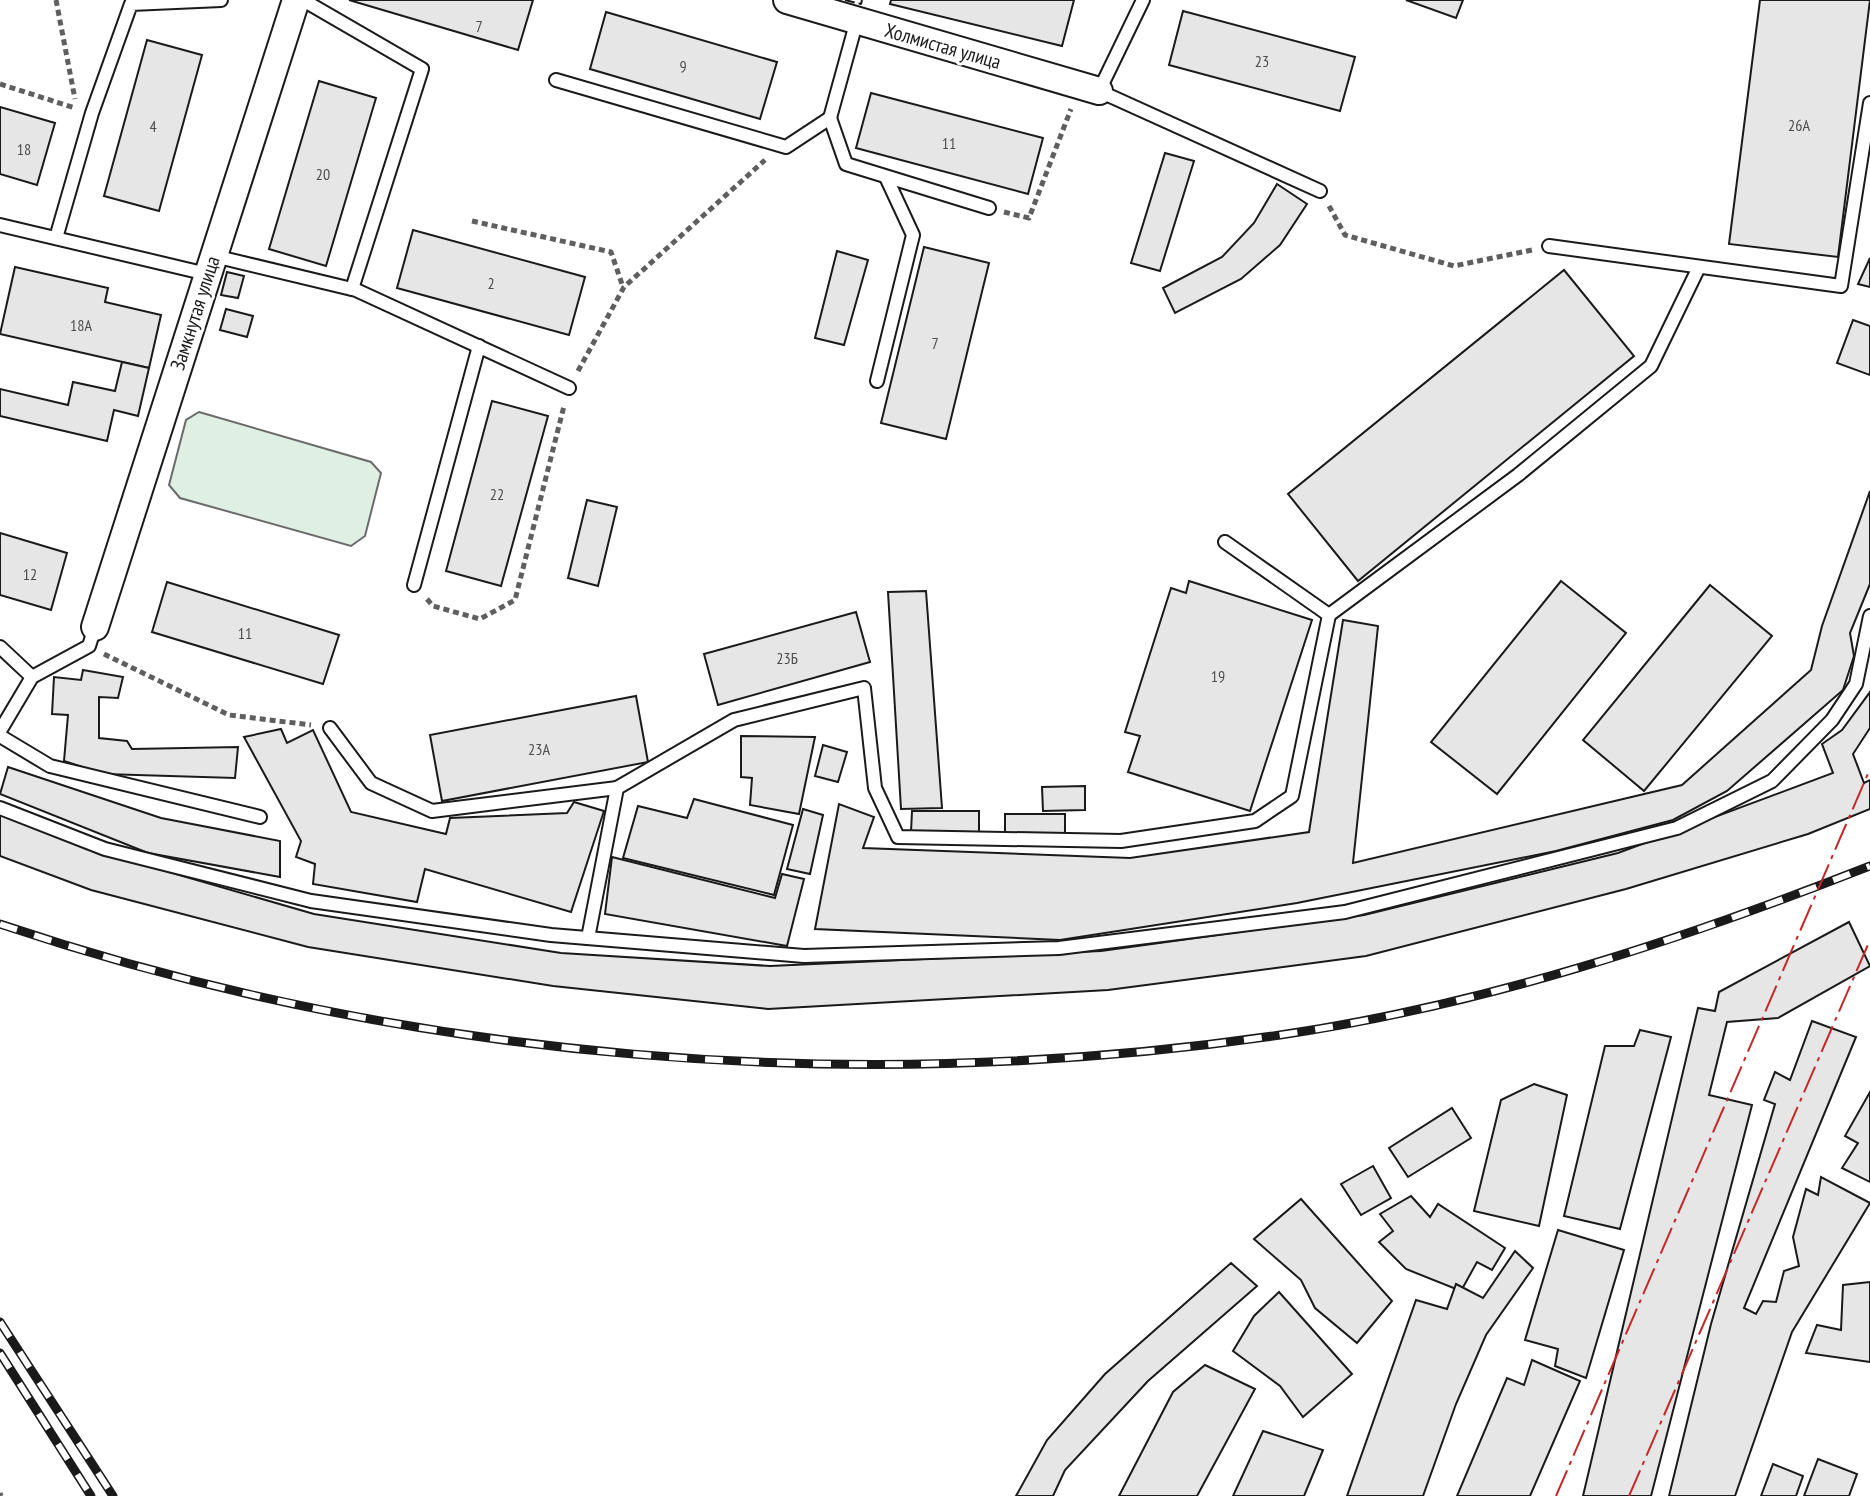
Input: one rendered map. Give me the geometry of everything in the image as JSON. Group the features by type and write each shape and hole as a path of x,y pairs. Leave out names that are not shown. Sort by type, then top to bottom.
{"street":[{"name":"Замкнутая улица","path":"92,637 296,0"},
{"name":"Холмистая улица","path":"787,0 1090,88"}],"lane":[{"path":"56,238 92,113 131,4 221,0"},
{"path":"303,0 422,69 352,289"},
{"path":"1143,0 1090,88 1320,191"},
{"path":"857,20 830,118 846,164 989,208"},
{"path":"556,80 786,147 830,118"},
{"path":"1549,246 1841,286 1870,103"},
{"path":"877,381 913,235 886,177"},
{"path":"0,225 56,238 352,289 569,388"},
{"path":"330,728 371,783 432,811 617,788 734,720 864,688 875,788 898,837 1121,841 1255,821 1292,796 1329,615 1518,475 1651,366 1699,267"},
{"path":"414,585 479,346"},
{"path":"1225,542 1329,615"},
{"path":"0,808 105,849 311,901 588,938 804,956 1027,949 1345,912 1677,828 1772,781 1832,720 1856,684 1870,616"},
{"path":"92,637 32,677 4,716 0,734 50,766 260,817"},
{"path":"0,647 32,677"},
{"path":"588,938 617,788"}],"path":[{"path":"56,0 76,108"},
{"path":"0,84 92,113"},
{"path":"989,208 1029,218 1090,88"},
{"path":"414,585 433,606 480,619 515,600 569,388 624,287 780,145"},
{"path":"1320,191 1345,235 1454,266 1549,246"},
{"path":"472,221 611,252 624,287"},
{"path":"92,637 229,715 330,728"}],"green space":[{"path":"199,412 371,462 381,473 365,536 351,546 180,498 169,485 186,420"}],"building":[{"path":"349,0 533,0 518,50"},
{"path":"891,0 1074,0 1062,46 890,4"},
{"path":"1406,0 1463,0 1456,18"},
{"path":"1760,0 1870,0 1838,257 1729,244"},
{"path":"1183,11 1355,57 1340,111 1169,65"},
{"path":"606,12 777,62 760,119 590,69"},
{"path":"147,40 202,55 159,211 104,196"},
{"path":"319,81 376,98 326,266 269,249"},
{"path":"871,93 1043,138 1028,194 856,148"},
{"path":"0,107 55,123 37,185 0,174"},
{"path":"1165,153 1194,161 1160,271 1131,263"},
{"path":"1277,184 1307,204 1280,245 1241,279 1175,313 1163,288 1222,257 1254,223"},
{"path":"413,230 585,277 569,335 397,288"},
{"path":"924,247 989,263 946,439 881,423"},
{"path":"837,251 868,260 844,345 815,338"},
{"path":"1870,258 1870,287 1858,284"},
{"path":"15,267 108,288 105,302 161,315 149,368 0,334"},
{"path":"1564,270 1634,356 1358,581 1288,494"},
{"path":"227,272 244,276 238,298 221,295"},
{"path":"226,309 253,316 247,337 220,330"},
{"path":"1853,320 1870,326 1870,375 1837,363"},
{"path":"122,362 149,368 138,416 114,410 107,441 0,416 0,389 68,405 73,382 115,391"},
{"path":"492,401 548,416 501,586 446,571"},
{"path":"1870,491 1870,584 1850,633 1854,656 1843,690 1727,791 1673,820 1556,851 1297,903 1060,940 815,929 839,804 874,817 863,848 1130,858 1309,832 1343,620 1378,626 1353,863 1682,785 1811,670 1822,626"},
{"path":"587,500 617,507 598,586 568,578"},
{"path":"0,533 67,553 51,610 0,595"},
{"path":"1189,581 1312,620 1250,811 1128,772 1140,736 1125,732 1171,588 1186,593"},
{"path":"1561,581 1626,633 1497,794 1431,742"},
{"path":"167,582 339,635 323,684 152,632"},
{"path":"1710,585 1772,636 1644,791 1583,740"},
{"path":"926,591 942,808 901,809 888,592"},
{"path":"856,612 870,662 718,705 704,654"},
{"path":"83,670 123,677 118,698 99,697 99,738 127,741 132,749 238,747 235,778 104,774 64,761 68,715 52,714 54,677 81,680"},
{"path":"1870,692 1870,728 1853,754 1864,783 1870,780 1870,809 1808,834 1626,889 1366,956 1108,990 768,1009 553,986 308,947 91,890 0,856 0,814 100,852 314,914 561,953 770,966 1101,951 1364,915 1618,853 1833,773 1822,744 1842,730"},
{"path":"636,696 648,762 442,801 430,735"},
{"path":"281,729 287,743 313,730 351,812 446,834 450,818 567,813 574,802 604,811 571,912 425,869 417,902 313,884 315,864 296,857 301,841 244,737"},
{"path":"741,736 815,737 799,814 750,805 752,778 741,777"},
{"path":"823,745 847,752 838,782 815,776"},
{"path":"8,767 161,818 280,841 280,877 148,853 0,794"},
{"path":"1085,786 1085,810 1043,811 1042,787"},
{"path":"694,799 793,825 774,895 623,858 638,806 687,818"},
{"path":"803,809 823,815 810,874 787,869"},
{"path":"912,811 979,811 979,832 911,832"},
{"path":"1005,814 1065,814 1065,834 1005,834"},
{"path":"612,857 775,898 782,874 804,879 787,946 605,914"},
{"path":"1849,922 1870,966 1778,1018 1727,1022 1709,1095 1752,1105 1651,1496 1583,1496 1698,1008 1715,1011 1719,992"},
{"path":"1812,1021 1856,1037 1744,1308 1756,1314 1763,1301 1776,1302 1784,1271 1799,1266 1793,1237 1806,1189 1818,1195 1821,1177 1870,1203 1792,1332 1735,1496 1669,1496 1711,1324 1775,1104 1764,1100 1775,1072 1790,1080"},
{"path":"1640,1030 1671,1037 1620,1229 1564,1216 1605,1046 1634,1046"},
{"path":"1534,1084 1567,1095 1539,1226 1474,1211 1501,1100"},
{"path":"1870,1092 1870,1182 1842,1168 1858,1143 1845,1136"},
{"path":"1452,1108 1471,1138 1408,1177 1389,1148"},
{"path":"1373,1166 1391,1198 1361,1215 1341,1184"},
{"path":"1411,1196 1430,1217 1438,1204 1505,1248 1492,1270 1477,1262 1461,1291 1406,1269 1379,1242 1393,1231 1380,1214"},
{"path":"1301,1199 1392,1301 1357,1343 1315,1308 1301,1280 1254,1239"},
{"path":"1558,1230 1624,1250 1586,1378 1555,1366 1558,1349 1525,1340"},
{"path":"1515,1251 1533,1268 1486,1335 1456,1404 1423,1496 1347,1496 1416,1300 1447,1309 1456,1284 1483,1298"},
{"path":"1231,1263 1257,1286 1148,1381 1065,1470 1053,1496 1016,1496 1047,1440 1105,1374"},
{"path":"1870,1282 1870,1362 1806,1353 1817,1325 1841,1330 1843,1285"},
{"path":"1279,1292 1352,1374 1303,1417 1280,1386 1233,1351 1254,1316"},
{"path":"1532,1360 1580,1381 1530,1496 1457,1496 1507,1378 1524,1385"},
{"path":"1205,1365 1255,1389 1197,1496 1119,1496 1173,1392"},
{"path":"1263,1431 1323,1450 1304,1496 1233,1496"},
{"path":"1818,1459 1857,1474 1849,1496 1804,1496"},
{"path":"1773,1464 1803,1476 1796,1496 1761,1496"}],"railway":[{"path":"0,924 155,971 312,1008 472,1036 634,1054 796,1063 958,1063 1120,1054 1280,1035 1431,1006 1506,988 1653,945 1870,866"},
{"path":"0,1322 113,1496"},
{"path":"0,1353 91,1496"}],"fence":[{"path":"845,0 861,4 862,0"}],"power":[{"path":"1556,1496 1870,769"},
{"path":"1629,1496 1870,940"}]}
